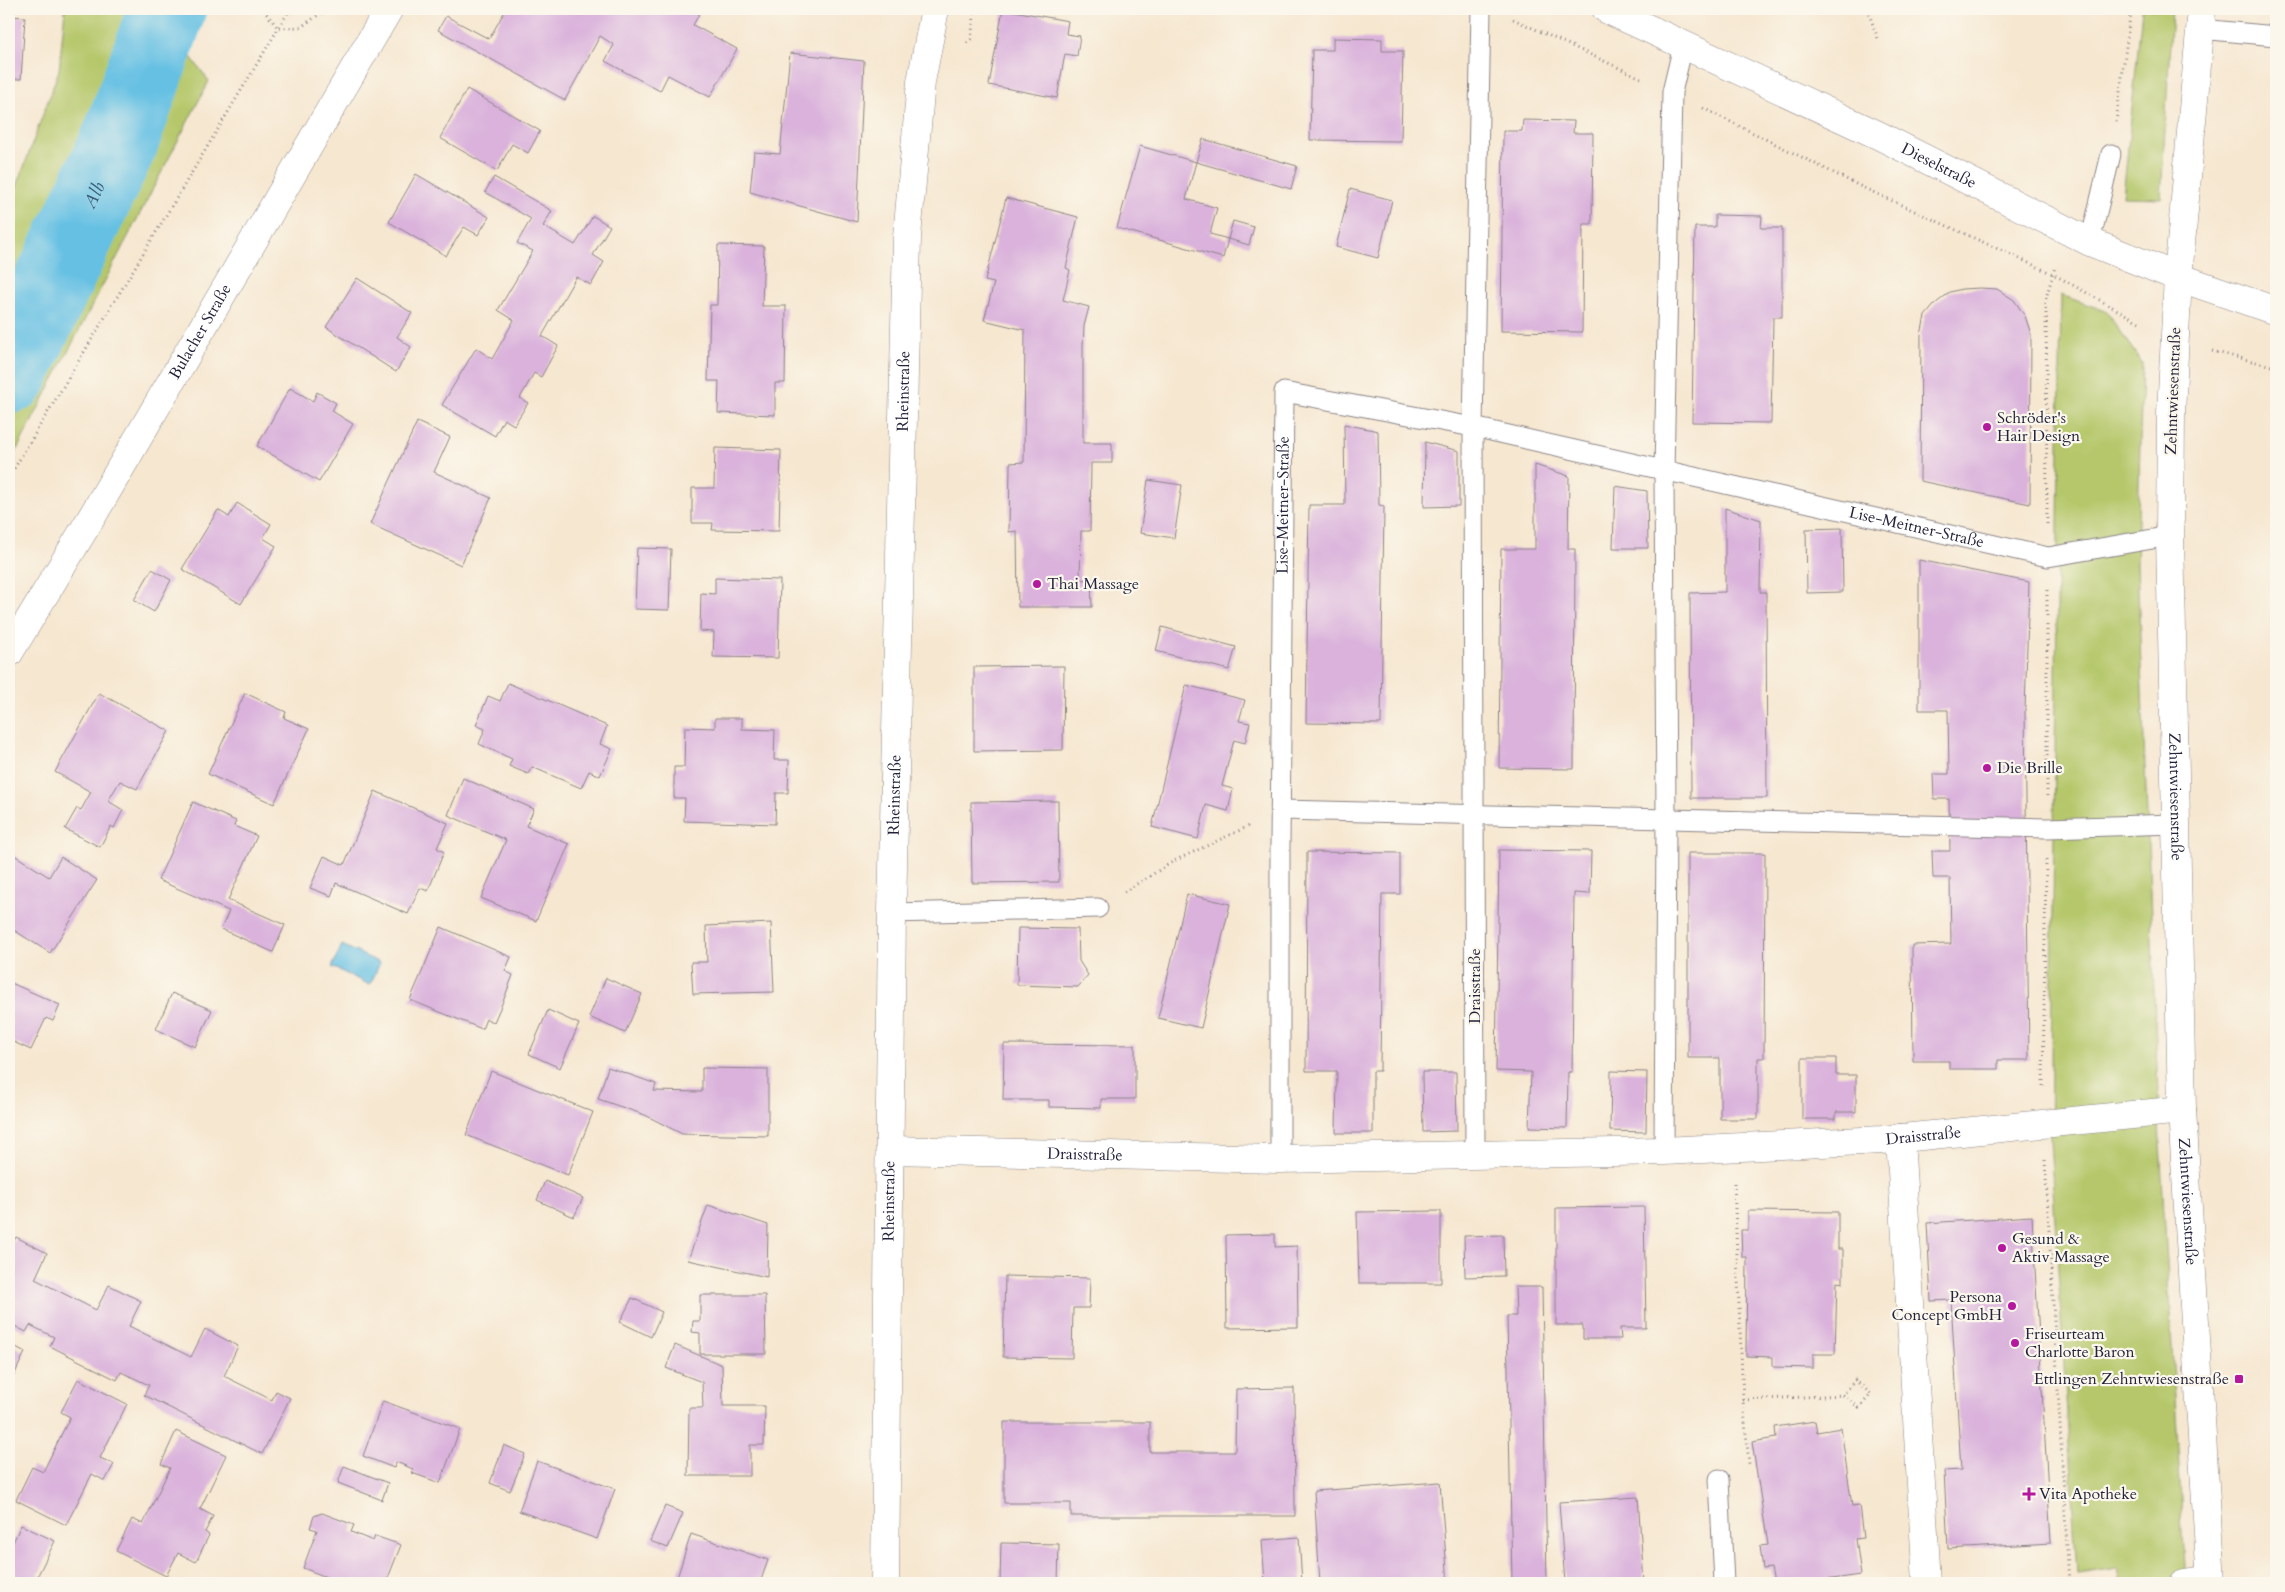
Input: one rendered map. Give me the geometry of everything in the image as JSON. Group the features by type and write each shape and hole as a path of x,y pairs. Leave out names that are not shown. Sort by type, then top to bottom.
{"street":[{"name":"Bulacher Straße","path":"9,653 93,515 389,9"},
{"name":"Rheinstraße","path":"885,1583 892,913 907,237 921,82 935,9"},
{"name":"Dieselstraße","path":"1606,9 1878,135 2079,236 2178,277 2276,311"},
{"name":"Zehntwiesenstraße","path":"2201,19 2178,277 2171,413 2170,536 2182,1110 2202,1582"},
{"name":"Draisstraße","path":"890,1150 1280,1159 1664,1151 1900,1138 2182,1110"},
{"path":"1900,1138 1927,1583"}],"lane":[{"path":"1475,815 1473,427 1481,9"},
{"path":"2201,19 2276,36"},
{"path":"1664,1151 1666,819 1664,471 1672,92 1683,46"},
{"path":"2079,236 2111,154"},
{"name":"Lise-Meitner-Straße","path":"1281,810 1284,392 1473,427 2048,557 2170,536"},
{"path":"1280,1159 1281,810 2047,828 2175,824"},
{"name":"Draisstraße","path":"1475,815 1476,1156"},
{"path":"892,913 1098,908"},
{"path":"1719,1479 1724,1583"}],"path":[{"path":"265,9 278,28"},
{"path":"9,477 290,9"},
{"path":"278,28 301,27 326,9"},
{"path":"1867,9 1879,41"},
{"path":"2111,154 2132,9"},
{"path":"1507,17 1672,92 1864,188 2053,274 2175,342 2276,367"},
{"path":"2070,1583 2043,1124 2048,557 2046,298 2053,274 2079,236"},
{"path":"1098,908 1174,861 1281,810"},
{"path":"1732,1148 1743,1400 1749,1466"},
{"path":"1743,1400 1843,1395 1858,1408 1871,1394 1855,1380 1843,1395"}],"green space":[{"path":"65,9 159,9 159,14 209,81 9,465 9,208 59,70"},
{"path":"2142,9 2172,9 2161,198 2123,197"},
{"path":"2061,295 2106,311 2142,363 2137,563 2160,1144 2186,1583 2121,1583 2118,1568 2077,1574 2050,1141"}],"water":[{"path":"342,945 380,963 370,985 332,967"}],"building":[{"path":"506,9 702,9 693,25 737,49 710,97 668,75 660,91 605,61 614,45 600,36 565,100 438,30 446,16 489,39"},
{"path":"1003,9 1068,21 1066,34 1080,36 1077,56 1065,54 1057,98 989,85"},
{"path":"9,16 25,17 21,79 9,79"},
{"path":"1333,38 1382,39 1382,51 1403,51 1401,141 1310,140 1312,50 1333,50"},
{"path":"790,53 864,61 857,222 750,192 754,152 780,154"},
{"path":"467,89 540,131 528,153 512,144 497,171 440,138"},
{"path":"1523,120 1574,121 1573,133 1593,133 1592,224 1583,224 1582,332 1501,331 1503,131 1522,131"},
{"path":"1203,139 1297,166 1291,189 1196,162"},
{"path":"1140,146 1196,162 1186,199 1217,208 1210,234 1228,239 1223,258 1117,228"},
{"path":"416,174 489,217 478,235 464,227 446,256 389,222"},
{"path":"494,177 552,211 543,226 575,245 593,216 610,226 593,255 604,262 591,285 576,277 542,336 558,346 541,377 534,373 520,398 528,403 514,425 504,419 495,436 442,405 476,348 492,359 514,320 498,310 533,251 517,243 531,219 485,192"},
{"path":"1350,189 1392,200 1378,258 1336,247"},
{"path":"1006,198 1078,217 1066,268 1070,270 1063,300 1089,307 1084,326 1083,346 1083,443 1112,443 1112,463 1091,463 1090,531 1081,531 1080,580 1091,579 1092,607 1018,607 1017,531 1009,532 1010,463 1024,462 1025,330 984,320 994,283 985,281"},
{"path":"1715,215 1762,216 1761,228 1782,228 1782,317 1773,317 1771,423 1692,422 1695,227 1715,227"},
{"path":"1233,221 1254,227 1249,245 1228,239"},
{"path":"718,245 764,246 762,306 786,306 785,383 775,383 775,415 718,413 719,381 708,381 710,305 717,305"},
{"path":"357,278 412,313 397,337 411,347 396,372 326,327"},
{"path":"1980,288 1997,289 2014,300 2025,316 2031,334 2030,504 1920,481 1921,335 1925,316 1935,304 1950,292"},
{"path":"290,388 313,401 317,392 336,403 332,411 353,424 319,482 257,446"},
{"path":"417,422 450,437 434,472 491,498 461,565 370,524"},
{"path":"1344,424 1378,431 1379,505 1384,506 1381,724 1306,723 1309,505 1345,505"},
{"path":"1425,442 1459,451 1459,506 1424,507"},
{"path":"715,448 781,450 779,531 712,530 713,523 692,523 692,488 714,488"},
{"path":"1535,465 1569,476 1568,549 1575,549 1574,769 1499,768 1501,549 1535,549"},
{"path":"1148,480 1182,485 1174,538 1140,533"},
{"path":"1615,486 1647,491 1648,548 1613,548"},
{"path":"237,503 271,524 263,538 276,546 241,604 182,569 218,510 229,517"},
{"path":"1725,508 1761,520 1760,592 1766,592 1767,798 1691,798 1690,593 1725,592"},
{"path":"1842,528 1843,592 1807,593 1806,529"},
{"path":"637,548 671,549 669,610 635,609"},
{"path":"1919,560 2029,582 2025,710 2029,1060 1998,1060 1998,1069 1949,1069 1949,1061 1913,1061 1912,945 1951,944 1950,878 1933,878 1932,851 1950,851 1949,799 1934,799 1933,774 1949,774 1948,710 1919,710"},
{"path":"152,569 171,580 154,612 134,600"},
{"path":"715,578 780,580 778,658 713,657 714,632 700,631 701,593 715,594"},
{"path":"1162,627 1236,647 1229,670 1156,651"},
{"path":"1064,666 1063,750 974,751 974,667"},
{"path":"508,683 607,726 600,744 612,749 600,776 589,771 581,788 532,767 528,774 509,766 512,759 479,744 485,729 476,725 488,696 500,701"},
{"path":"1186,685 1245,700 1239,721 1250,723 1245,743 1234,740 1222,786 1233,789 1228,811 1206,805 1198,839 1152,827"},
{"path":"99,693 169,731 137,789 120,781 108,801 123,810 114,828 111,826 100,847 65,829 77,808 81,810 91,792 55,772"},
{"path":"245,693 286,712 284,718 309,729 274,804 208,774"},
{"path":"715,718 742,718 742,729 775,730 774,760 789,760 788,793 776,793 775,824 684,821 685,798 674,798 674,767 684,767 685,727 715,728"},
{"path":"463,778 534,809 526,826 569,844 536,921 481,898 506,840 448,815"},
{"path":"375,791 448,823 437,848 444,852 428,891 420,888 408,914 336,883 331,896 310,888 324,856 344,865"},
{"path":"1058,801 1059,882 972,883 971,802"},
{"path":"193,802 236,821 234,826 257,836 228,900 285,925 273,952 221,929 229,911 158,880"},
{"path":"1499,850 1591,851 1590,894 1574,893 1572,1072 1568,1072 1567,1128 1529,1127 1531,1072 1496,1071"},
{"path":"1307,852 1400,853 1400,894 1382,894 1380,1071 1373,1071 1373,1133 1336,1133 1337,1071 1306,1071"},
{"path":"11,853 49,877 61,857 97,880 50,953 9,927 9,856"},
{"path":"1688,853 1765,853 1764,1058 1758,1058 1758,1119 1720,1119 1720,1058 1688,1058"},
{"path":"1187,894 1230,904 1201,1028 1158,1018"},
{"path":"771,923 774,992 693,994 691,962 707,962 706,926"},
{"path":"441,927 511,957 505,971 513,975 504,999 494,1022 486,1019 482,1029 410,1000"},
{"path":"1018,928 1078,929 1079,961 1088,975 1078,987 1017,985"},
{"path":"606,978 642,994 625,1033 589,1017"},
{"path":"9,982 60,1005 53,1021 46,1018 31,1050 9,1040"},
{"path":"172,993 212,1010 195,1047 156,1029"},
{"path":"548,1010 579,1024 560,1068 529,1054"},
{"path":"1004,1044 1135,1045 1135,1099 1101,1099 1101,1108 1049,1107 1049,1100 1003,1100"},
{"path":"1802,1058 1836,1058 1836,1075 1856,1075 1856,1112 1836,1112 1836,1119 1802,1119"},
{"path":"608,1067 656,1084 654,1091 702,1092 702,1068 768,1069 768,1136 682,1134 645,1115 598,1099"},
{"path":"491,1071 593,1112 568,1175 466,1135"},
{"path":"1611,1071 1647,1072 1646,1132 1610,1131"},
{"path":"1422,1072 1456,1072 1457,1131 1423,1132"},
{"path":"545,1181 583,1198 574,1217 537,1200"},
{"path":"708,1205 768,1225 767,1277 688,1260"},
{"path":"1644,1207 1646,1328 1620,1328 1621,1339 1583,1339 1583,1325 1556,1325 1556,1208"},
{"path":"1441,1211 1441,1283 1359,1283 1357,1212"},
{"path":"1748,1211 1838,1212 1838,1249 1843,1249 1843,1283 1837,1282 1835,1354 1813,1354 1813,1368 1773,1367 1773,1357 1746,1356 1747,1257 1742,1257 1741,1230 1748,1230"},
{"path":"2032,1216 2051,1543 1948,1549 1944,1471 1961,1470 1951,1300 1931,1301 1927,1223"},
{"path":"1275,1234 1275,1247 1297,1246 1298,1327 1227,1328 1226,1235"},
{"path":"1503,1235 1504,1276 1465,1277 1464,1236"},
{"path":"16,1237 47,1253 35,1279 96,1310 109,1285 141,1301 129,1326 191,1357 205,1329 238,1346 224,1376 272,1400 276,1391 290,1398 262,1454 144,1395 149,1385 121,1372 117,1380 50,1346 54,1337 30,1325 26,1332 9,1323 9,1251"},
{"path":"1005,1276 1090,1278 1089,1308 1073,1308 1072,1358 1003,1357"},
{"path":"1515,1287 1542,1287 1547,1583 1512,1583 1507,1316 1516,1316"},
{"path":"700,1295 765,1295 766,1354 700,1354 700,1333 692,1332 693,1321 700,1321"},
{"path":"632,1298 662,1312 651,1337 620,1322"},
{"path":"9,1343 25,1352 9,1386"},
{"path":"675,1345 722,1365 723,1406 765,1406 764,1445 750,1445 750,1476 688,1476 689,1408 703,1408 702,1382 666,1368"},
{"path":"78,1379 127,1404 100,1458 114,1464 105,1481 92,1474 66,1525 16,1500 32,1467 43,1472 70,1417 61,1412"},
{"path":"1294,1388 1295,1516 1071,1516 1071,1503 1004,1503 1004,1422 1150,1422 1150,1452 1235,1452 1236,1389"},
{"path":"383,1401 460,1429 440,1483 412,1473 413,1469 396,1462 394,1468 363,1456"},
{"path":"1815,1421 1817,1432 1841,1428 1852,1506 1859,1505 1863,1538 1856,1539 1861,1575 1803,1583 1774,1583 1771,1568 1763,1569 1760,1546 1768,1545 1752,1442 1776,1438 1775,1427"},
{"path":"176,1431 226,1455 200,1509 213,1516 205,1532 209,1535 196,1562 178,1553 166,1576 116,1551 132,1519 143,1524 170,1468 161,1464"},
{"path":"504,1445 525,1454 510,1491 490,1483"},
{"path":"537,1461 615,1489 597,1539 519,1511"},
{"path":"344,1466 388,1483 382,1500 338,1483"},
{"path":"1440,1482 1448,1583 1320,1583 1314,1491"},
{"path":"1638,1497 1644,1583 1565,1583 1559,1502"},
{"path":"665,1506 683,1513 668,1548 650,1541"},
{"path":"322,1513 354,1525 351,1532 373,1541 375,1536 401,1545 386,1583 342,1583 303,1568 317,1530 310,1528 314,1516"},
{"path":"21,1525 55,1541 38,1575 56,1583 9,1583 9,1551"},
{"path":"691,1534 768,1560 760,1583 693,1583 677,1578"},
{"path":"1299,1537 1302,1583 1265,1583 1262,1540"},
{"path":"1001,1543 1059,1544 1058,1583 1000,1583"}],"waterway":[{"name":"Alb","path":"9,375 121,138 167,9"}],"place":[{"name":"Schröder's Hair Design","path":"1987,427"},
{"name":"Thai Massage","path":"1037,584"},
{"name":"Die Brille","path":"1987,768"},
{"name":"Gesund & Aktiv Massage","path":"2002,1248"},
{"name":"Persona Concept GmbH","path":"2012,1306"},
{"name":"Friseurteam Charlotte Baron","path":"2015,1343"},
{"name":"Ettlingen Zehntwiesenstraße","path":"2239,1379"},
{"name":"Vita Apotheke","path":"2029,1494"}]}
